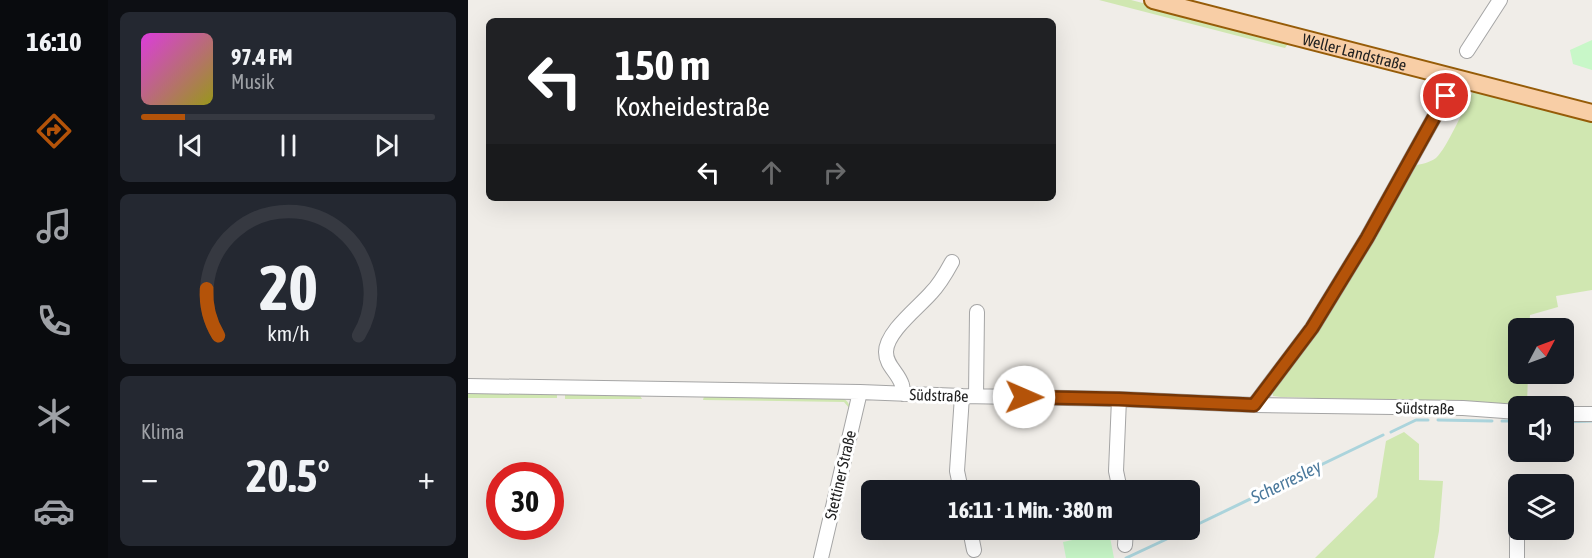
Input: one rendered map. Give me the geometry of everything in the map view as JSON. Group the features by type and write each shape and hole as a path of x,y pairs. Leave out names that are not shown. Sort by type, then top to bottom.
{"main road":[{"name":"Weller Landstraße","path":"1153,0 1592,113"}],"street":[{"path":"1467,51 1500,0"},
{"path":"1254,405 1312,328 1367,238 1446,96"},
{"path":"903,394 902,385 887,361 886,346 910,313 942,281 952,262"},
{"path":"959,480 957,471 969,396 977,312"},
{"name":"Südstraße","path":"468,386 860,392 1254,405 1463,408 1508,411"},
{"name":"Stettiner Straße","path":"821,558 860,392"},
{"path":"1118,480 1116,471 1119,399"},
{"path":"1574,414 1592,414"},
{"path":"972,540 974,550"},
{"path":"1125,540 1125,544"},
{"path":"1517,558 1518,540"}],"green space":[{"path":"1099,0 1131,0 1290,41 1285,48"},
{"path":"1592,40 1592,70 1573,64 1570,50"},
{"path":"1474,90 1592,120 1592,290 1556,296 1558,307 1530,315 1530,318 1508,318 1508,384 1528,384 1527,396 1508,396 1508,403 1273,396 1272,390 1341,295 1413,166 1436,158"},
{"path":"468,390 557,392 557,398 468,398"},
{"path":"565,393 639,394 642,399 565,399"},
{"path":"704,396 841,398 847,402 850,409 844,402 703,400"},
{"path":"1404,432 1419,444 1419,480 1443,481 1439,531 1434,558 1315,558 1377,497 1386,441"},
{"path":"1111,540 1114,558 1066,558 1063,542"}],"waterway":[{"name":"Scherresley","path":"1391,432 1416,420 1428,420"},
{"name":"Scherresley","path":"1438,420 1492,421"},
{"name":"Scherresley","path":"1502,421 1508,421"},
{"name":"Scherresley","path":"1574,422 1592,421"},
{"name":"Scherresley","path":"1200,523 1383,435"},
{"name":"Scherresley","path":"1126,558 1165,540"}],"route":[{"path":"1024,397 1254,405 1312,328 1367,238 1446,96"}]}
